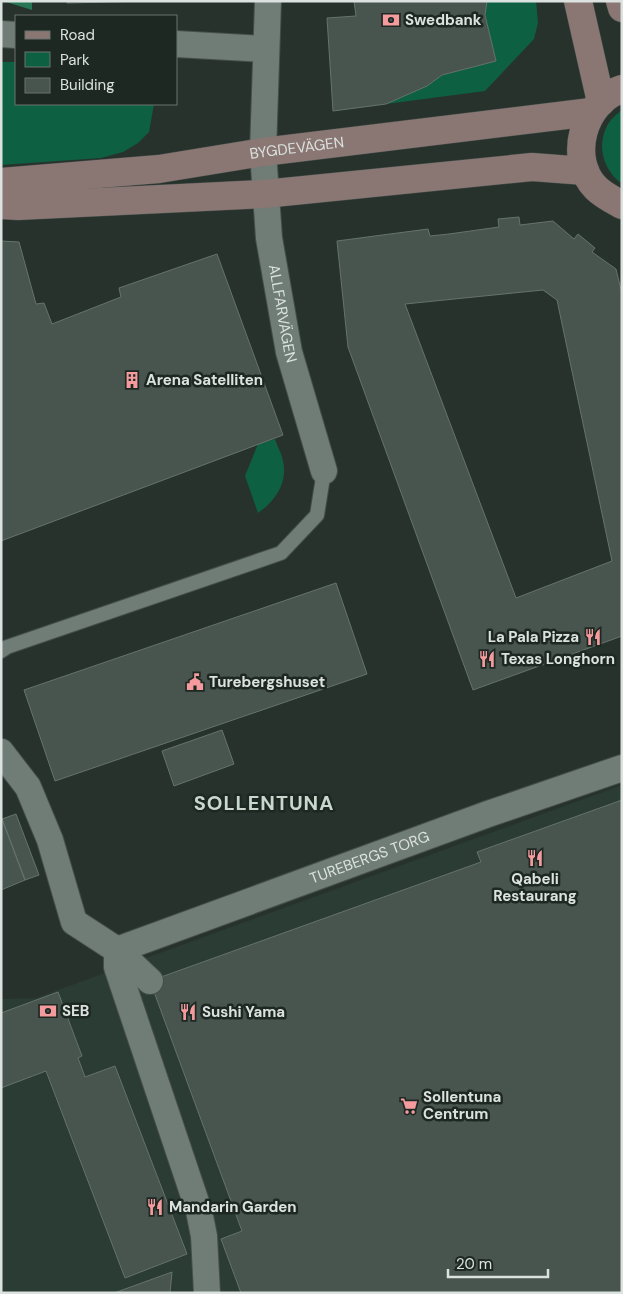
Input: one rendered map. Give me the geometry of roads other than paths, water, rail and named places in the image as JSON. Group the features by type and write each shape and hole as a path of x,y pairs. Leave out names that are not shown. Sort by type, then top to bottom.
{"street":[{"name":"ALLFARVÄGEN","path":"268,1 262,152 269,238 289,352 324,471"},
{"path":"578,1 604,101 583,131 581,151 585,171 595,188 622,205"},
{"path":"620,1 622,8"},
{"path":"1,34 15,35"},
{"path":"178,44 266,49"},
{"name":"BYGDEVÄGEN","path":"1,182 159,169 604,101"},
{"path":"1,205 264,194 532,167 585,171"},
{"path":"1,752 28,788 50,840 74,922 117,950 150,981"},
{"name":"TUREBERGS TORG","path":"117,950 456,826 622,768"},
{"path":"117,950 117,967 199,1211 204,1236 207,1293"}],"lane":[{"path":"1,651 7,647 282,553 317,515 324,471"}],"place":[{"name":"Swedbank","path":"391,20"},
{"name":"Arena Satelliten","path":"132,380"},
{"name":"La Pala Pizza","path":"593,637"},
{"name":"Texas Longhorn","path":"487,659"},
{"name":"Turebergshuset","path":"195,682"},
{"name":"Qabeli Restaurang","path":"535,858"},
{"name":"SEB","path":"48,1011"},
{"name":"Sushi Yama","path":"188,1012"},
{"name":"Sollentuna Centrum","path":"409,1106"},
{"name":"Mandarin Garden","path":"155,1207"}],"district":[{"name":"SOLLENTUNA","path":"264,803"}]}
